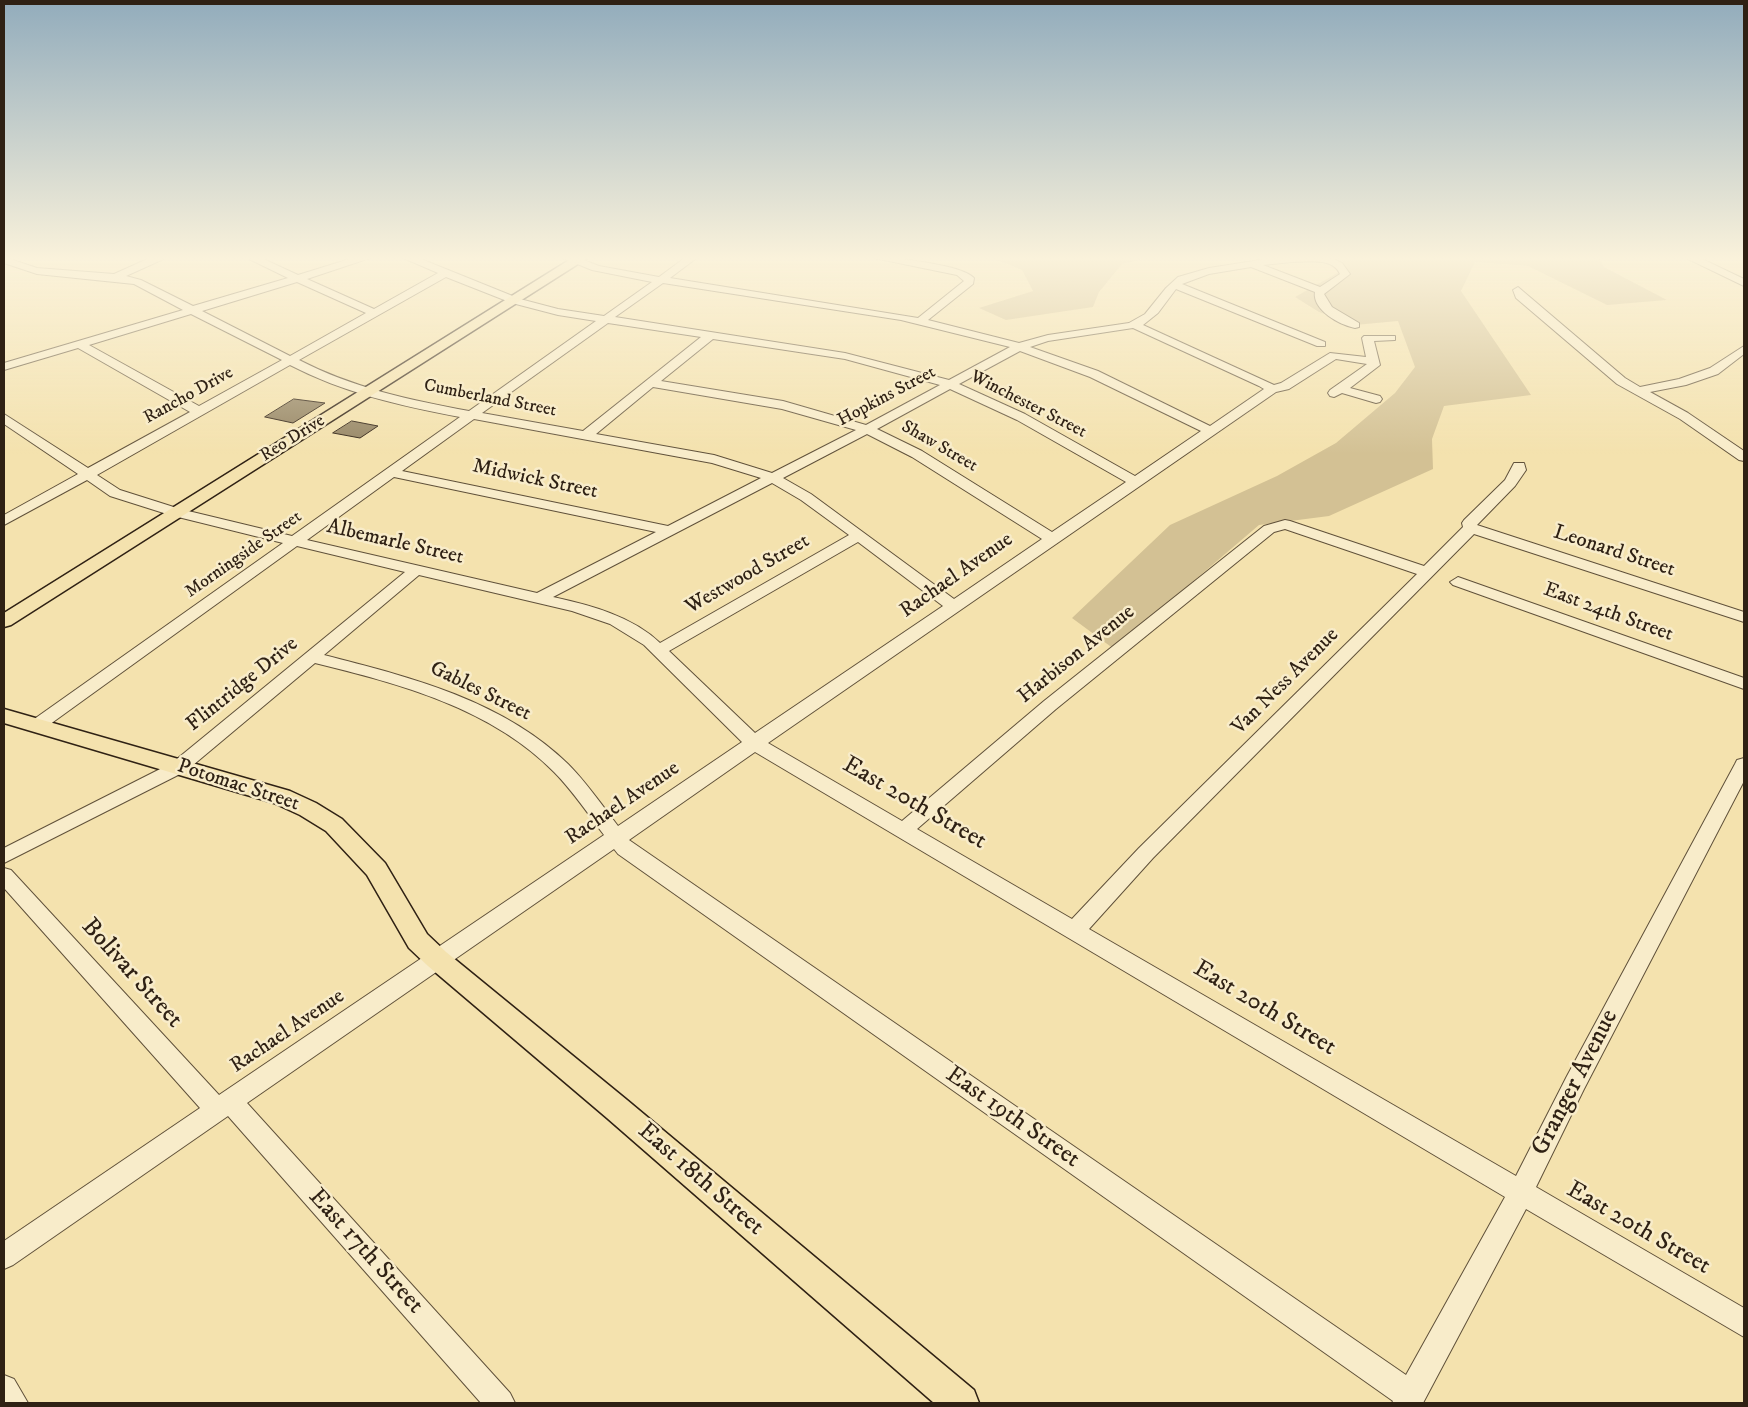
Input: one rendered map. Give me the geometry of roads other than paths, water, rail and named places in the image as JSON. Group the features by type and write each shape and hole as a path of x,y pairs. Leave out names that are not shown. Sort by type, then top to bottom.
{"main road":[{"name":"Reo Drive","path":"4,621 175,512 481,323"},
{"name":"Potomac Street","path":"4,716 282,797 329,820 376,869 418,941 436,959"},
{"name":"East 18th Street","path":"436,959 617,1109 961,1403"}],"street":[{"path":"4,367 150,323"},
{"name":"Cumberland Street","path":"216,323 325,378 367,393 473,415 714,459 771,477 806,497 954,606"},
{"name":"Rancho Drive","path":"4,521 355,323"},
{"name":"Morningside Street","path":"36,726 602,323"},
{"name":"Winchester Street","path":"625,323 845,356 901,369 949,384 1021,417 1135,482"},
{"path":"927,323 1021,346 1094,374 1211,431"},
{"name":"Hopkins Street","path":"539,598 867,429 1021,346 1047,337 1100,332 1138,323"},
{"path":"1269,323 1321,344"},
{"path":"1351,323 1355,325"},
{"path":"1552,323 1613,374 1638,392 1684,416 1744,457"},
{"path":"1135,325 1270,390"},
{"path":"585,436 711,335"},
{"path":"1376,400 1338,391 1374,365 1368,338 1391,338"},
{"path":"79,344 198,411"},
{"path":"1638,392 1682,382 1714,371 1742,352"},
{"name":"Rachael Avenue","path":"4,1256 1270,390 1285,386 1334,354 1374,362"},
{"name":"Shaw Street","path":"649,383 783,405 867,429 917,454 1053,539"},
{"name":"Albemarle Street","path":"4,418 115,493 175,512 577,607 609,618 640,634 660,650 754,743"},
{"name":"Van Ness Avenue","path":"1076,929 1146,852 1471,528 1469,522 1510,483 1519,470 1519,466"},
{"name":"Midwick Street","path":"393,473 668,530"},
{"name":"Harbison Avenue","path":"903,830 1050,705 1269,529 1285,524 1427,572"},
{"name":"Leonard Street","path":"1471,528 1744,617"},
{"name":"Westwood Street","path":"660,650 858,536"},
{"name":"Flintridge Drive","path":"4,856 179,767 416,570"},
{"name":"East 24th Street","path":"1458,582 1744,684"},
{"name":"Gables Street","path":"313,656 425,688 496,720 525,738 560,768 616,838"},
{"name":"East 20th Street","path":"754,743 1076,929 1744,1322"},
{"name":"Granger Avenue","path":"1409,1400 1521,1192 1575,1083 1744,764"},
{"name":"East 19th Street","path":"616,838 625,849 1409,1400"},
{"name":"Bolivar Street","path":"4,875 223,1105"},
{"name":"East 17th Street","path":"223,1105 500,1403"},
{"path":"4,1389 13,1403"}]}
